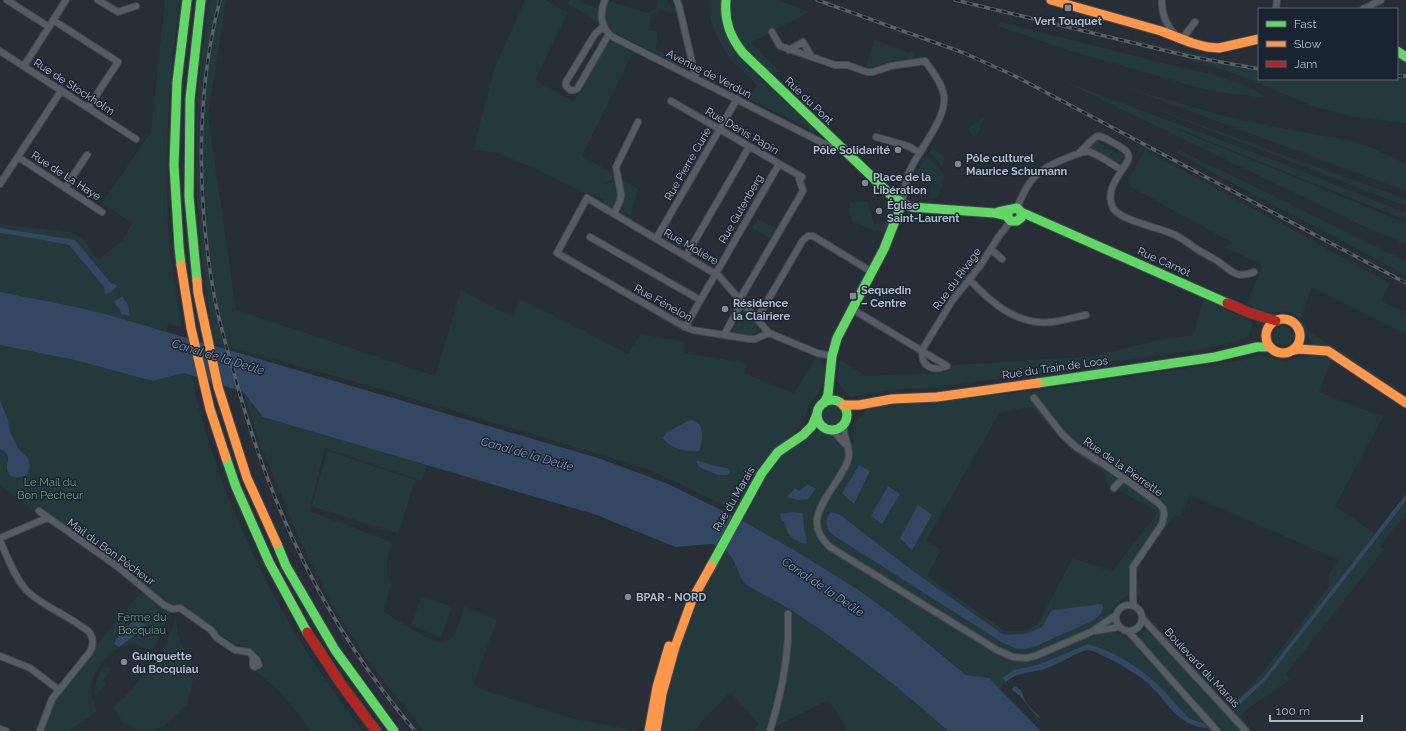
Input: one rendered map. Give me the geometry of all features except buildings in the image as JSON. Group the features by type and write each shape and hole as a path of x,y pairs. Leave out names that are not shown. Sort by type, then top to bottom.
{"main road":[{"path":"187,0 178,66 174,117 174,166 178,245 191,334 202,383 217,434 234,483 270,566 289,602 317,649 376,731"},
{"path":"201,0 194,44 190,89 188,158 192,243 206,339 217,388 250,485 289,572 312,614 337,653 365,694 394,731"},
{"name":"Rue du Pont","path":"726,0 726,22 736,46 882,188 902,203"},
{"path":"1051,0 1160,31 1202,46 1215,48 1258,39"},
{"path":"830,380 835,394 847,414 845,423 836,430 826,428 818,421 817,414 819,408 824,403 828,395 832,356 837,338 884,249 902,203"},
{"name":"Rue Carnot","path":"902,203 916,207 1014,215 1068,233 1250,313 1276,321"},
{"name":"Rue Carnot","path":"1250,313 1261,320 1266,333"},
{"path":"1320,350 1310,346 1303,339 1296,326 1290,321 1282,319 1276,321 1271,324 1266,333 1267,341 1270,347 1278,352 1285,353 1300,349 1328,351 1406,403"},
{"name":"Rue du Train de Loos","path":"1246,349 1258,342 1266,333"},
{"path":"1291,351 1298,344 1299,333"},
{"name":"Rue du Train de Loos","path":"841,403 854,406 886,399 936,397 1221,356 1263,346 1270,347"},
{"path":"824,403 832,400 841,403"},
{"name":"Rue du Train de Loos","path":"845,423 853,412 867,404"},
{"name":"Rue du Marais","path":"649,731 655,694 664,660 678,626 760,477 776,454 806,433 814,422 817,414"},
{"name":"Rue du Marais","path":"806,433 826,428"},
{"name":"Rue du Marais","path":"656,731 667,673 688,609"}],"street":[{"path":"7,0 49,27"},
{"path":"24,66 66,0"},
{"path":"98,0 118,12 136,6"},
{"path":"604,26 595,34 566,82 566,86 570,90 577,89 609,34 604,26 601,10 605,0"},
{"path":"677,0 696,79"},
{"path":"1162,0 1165,19 1180,38 1195,22"},
{"path":"1365,8 1382,0"},
{"path":"53,20 118,62 88,108"},
{"path":"772,32 780,46 789,50 835,65 847,66 864,72 870,73 891,66 925,61 941,88 944,101 943,109 908,175 902,203"},
{"name":"Avenue de Verdun","path":"609,34 827,145 836,143"},
{"path":"789,50 803,42 811,56"},
{"name":"Rue de Stockholm","path":"0,51 136,139"},
{"path":"0,184 61,91"},
{"name":"Rue Pierre Curie","path":"656,239 737,99"},
{"name":"Rue Denis Papin","path":"671,101 800,176 803,191 741,301"},
{"path":"614,214 620,198 616,167 638,122"},
{"path":"808,135 815,136 823,131"},
{"path":"876,137 908,146 920,152"},
{"path":"1079,154 1096,137 1103,137 1128,152 1128,160 1110,194 1112,206 1118,213 1178,236 1216,260 1233,273 1244,275 1254,272"},
{"path":"686,256 749,147"},
{"path":"1079,154 1091,153 1122,170"},
{"name":"Rue du Rivage","path":"852,309 922,350 948,307 1014,215 1026,189 1036,174 1049,165 1079,154"},
{"path":"65,188 87,155"},
{"name":"Rue de La Haye","path":"18,157 102,212"},
{"name":"Rue Gutenberg","path":"685,327 779,164"},
{"name":"Rue Molière","path":"557,253 587,198 716,273 726,282 769,333"},
{"path":"757,319 803,240 808,236 813,236 872,272"},
{"path":"590,237 700,300"},
{"path":"991,249 1002,259"},
{"name":"Rue Fénelon","path":"557,253 685,327 693,330 752,340 769,333"},
{"path":"969,279 980,292 994,303 1013,316 1021,319 1051,322 1086,315"},
{"path":"724,335 741,301"},
{"path":"769,333 818,353 832,356"},
{"name":"Rue de la Pierrette","path":"1034,398 1062,434 1076,447 1124,478 1160,504 1164,512 1162,524 1133,567 1133,605"},
{"path":"845,423 844,430 849,454 846,464 820,508 817,518 818,532 822,539 830,547 1009,656 1022,658 1035,656 1091,632 1116,615 1120,608 1124,605 1133,605 1140,610 1142,618 1136,629 1128,631"},
{"path":"826,428 838,435 847,447"},
{"path":"1114,488 1124,478"},
{"path":"1155,511 1160,504"},
{"name":"Mail du Bon Pêcheur","path":"39,511 118,567 164,604 172,609 180,608 211,630 217,638 235,650 248,651 253,656"},
{"path":"0,538 47,518"},
{"path":"0,541 14,573 26,589 39,600 88,631 92,637 93,645 91,651 50,702 40,731"},
{"path":"770,731 776,712 785,659 788,639 788,614"},
{"path":"1116,615 1119,627"},
{"name":"Boulevard du Marais","path":"1142,618 1246,731"},
{"path":"1091,632 1119,627 1128,631 1217,731"},
{"path":"0,656 17,662 34,671 59,690"},
{"path":"0,729 6,731"}],"green space":[{"path":"165,0 180,0 170,91 167,182 170,253 182,326 180,328 168,323 167,332 67,305 0,292 0,233 69,245 104,287 106,294 117,285 111,283 75,240 0,228 0,224 70,232 82,238 98,260 121,242 132,223 102,203 151,132"},
{"path":"210,0 226,0 208,116 236,310 435,376 461,290 511,316 521,299 628,354 640,334 685,342 684,353 748,363 744,373 794,393 816,357 824,362 825,377 818,394 809,404 803,421 793,435 802,442 816,430 836,438 842,447 854,441 853,432 856,422 866,414 865,409 884,403 923,403 1037,390 1244,360 1260,355 1286,361 1299,357 1308,357 1313,343 1300,320 1294,314 1288,311 1261,311 1246,304 1263,265 1224,247 1231,242 1129,186 1129,178 1145,150 1390,283 1381,301 1406,313 1406,337 1404,333 1312,287 1301,318 1310,333 1337,348 1406,395 1406,411 1332,358 1319,392 1383,417 1335,506 1375,534 1263,678 1231,706 1234,710 1265,681 1406,501 1406,513 1380,546 1384,550 1285,675 1290,680 1250,707 1240,716 1253,731 1223,731 1218,725 1209,728 1204,723 1189,718 1159,686 1141,671 1112,653 1088,644 1040,664 1014,670 1003,679 1006,682 1000,689 989,678 966,675 934,648 860,591 799,553 744,522 741,520 744,515 648,469 384,390 215,343 209,310 201,244 196,178 199,78","holes":["1032,407 1073,452 1103,471 1108,486 1111,486 1158,512 1112,572 1073,558 1037,625 1023,631 1005,631 927,576 941,550 926,541 1000,412","1190,495 1339,560 1329,575 1329,587 1260,676 1230,705 1161,631 1155,622 1134,641 1115,632 1109,617 1116,604 1127,595 1141,595 1137,575 1141,563 1174,516 1181,516"]},
{"path":"525,0 546,0 568,13 535,80 574,101 609,42 612,41 633,52 582,156 612,173 613,180 603,183 613,182 617,185 618,195 614,207 610,209 603,204 604,200 594,194 591,197 540,171 498,153 473,150 494,70"},
{"path":"570,0 579,0 598,9 599,23 568,4"},
{"path":"659,0 667,0 671,8 675,7 677,13 660,10 651,15 649,30 658,32 656,50 667,55 687,59 688,63 683,68 614,32 606,20 606,11 609,1 647,13 657,7"},
{"path":"709,0 722,0 721,14 723,27 728,39 743,61 815,129 814,133 810,131 809,128 748,99 757,85 729,58 711,21"},
{"path":"732,0 778,0 810,12 751,43 781,73 775,71 772,74 741,42 732,23"},
{"path":"1000,22 1215,75 1254,89 1266,98 1230,94 1196,87 1067,50 998,26"},
{"path":"874,39 909,53 912,51 915,56 909,60 907,58 887,62 871,68 865,67 874,44"},
{"path":"1132,39 1231,62 1258,65 1258,80 1398,80 1398,57 1406,62 1406,123 1355,117 1315,107 1236,74 1190,60"},
{"path":"1061,80 1276,161 1406,213 1406,220 1179,129 1178,130 1406,223 1406,244 1359,224"},
{"path":"1124,87 1235,119 1351,141 1371,147 1406,164 1406,191"},
{"path":"1129,99 1406,199 1406,206"},
{"path":"985,117 976,137 972,135 969,129 970,127"},
{"path":"1099,139 1102,140 1098,141 1099,143 1117,153 1121,152 1125,157 1122,162 1113,162 1091,149 1091,144"},
{"path":"933,148 945,158 942,166 930,152"},
{"path":"1179,150 1406,261 1406,275 1178,154"},
{"path":"926,156 939,168 945,178 937,199 929,198 932,182 915,176"},
{"path":"621,179 638,189 631,215 623,211 621,215 620,213 624,199"},
{"path":"867,201 874,225 878,223 880,226 889,219 887,217 889,215 884,202 889,201 892,203 894,212 885,233 877,230 876,232 852,221 849,209 850,202"},
{"path":"758,218 779,230 773,240 752,228"},
{"path":"1204,299 1250,321 1252,325 1249,337 1232,343 1209,348 933,388 887,390 851,397 837,381 839,359 866,376 936,373 955,365 1094,356 1158,340 1193,335"},
{"path":"745,310 758,325 756,333 751,336 733,334 730,331 731,326 736,325"},
{"path":"1283,326 1290,329 1293,336 1290,343 1283,346 1276,343 1273,336 1276,329"},
{"name":"Le Mail du Bon Pêcheur","path":"0,345 74,360 153,381 184,373 191,375 200,412 223,484 253,554 288,621 308,654 362,731 311,731 278,691 253,671 264,661 251,650 235,644 179,607 169,606 50,516 34,512 0,485 0,449 6,456 7,466 28,459 18,448 10,432 8,420 0,400"},
{"path":"244,395 263,417 427,465 422,481 325,448 309,511 392,542 387,568 388,578 391,583 384,612 421,635 444,643 455,635 465,606 497,620 474,683 480,689 575,719 638,731 424,731 368,661 332,605 298,536 262,448"},
{"path":"828,406 836,406 841,411 839,422 836,424 828,424 823,419 823,411"},
{"path":"327,451 415,480 398,534 312,506"},
{"path":"724,550 732,557 741,577 747,584 817,627 893,684 948,731 848,731 830,702 826,701 775,727 774,731 752,731 759,724 730,692 694,731 662,731 665,708 679,649 702,594"},
{"name":"Ferme du Bocquiau","path":"142,591 170,611 156,645 153,648 148,649 132,643 112,652 100,665 92,683 91,694 96,712 68,731 43,731 52,703 90,657 95,647"},
{"path":"422,596 452,607 441,638 411,625"},
{"path":"176,618 178,635 191,670 193,681 187,704 165,725 151,731 142,731 123,723 113,707 123,699 163,652"},
{"path":"105,663 112,669 103,680 106,683 105,684 107,684 94,696 96,681"}],"water":[{"path":"0,228 75,240 111,283 117,285 114,290 105,294 104,287 69,245 0,233"},
{"name":"Canal de la Deûle","path":"0,292 105,314 598,458 666,483 733,516 716,546 712,544 675,547 597,515 263,417 243,392 184,373 153,381 74,360 0,345"},
{"path":"122,296 128,305 130,316 121,314 114,302"},
{"path":"0,400 8,420 10,432 18,448 28,458 30,466 28,474 21,477 14,477 9,474 7,471 7,456 0,449"},
{"path":"690,420 695,421 701,427 702,442 699,451 679,449 669,444 663,438 667,432"},
{"path":"696,461 727,468 731,471 727,475 718,475 699,467"},
{"path":"859,465 870,471 854,504 842,493"},
{"path":"807,485 815,489 808,499 798,500 787,497 795,488 800,491"},
{"path":"888,486 900,494 882,524 871,516"},
{"path":"1406,494 1406,501 1277,666 1265,681 1234,710 1231,706 1263,678"},
{"path":"918,505 932,515 912,550 900,538"},
{"path":"793,512 803,514 807,542 805,544 790,536 784,521 782,521 780,514"},
{"path":"831,512 839,514 913,571 1004,635 1025,634 1042,627 1053,610 1101,604 1103,606 1102,612 1097,618 1090,622 1034,647 1017,649 1003,643 833,535 827,527 827,518"},
{"name":"Canal de la Deûle","path":"741,520 799,553 860,591 893,615 966,675 989,678 1041,731 948,731 893,684 817,627 791,610 753,589 744,582 732,557 724,550"},
{"path":"137,617 147,627 119,647 114,644 116,640"},
{"path":"1088,644 1112,653 1134,666 1159,686 1189,718 1204,723 1209,728 1198,727 1180,718 1144,680 1104,656 1090,650 1086,650 1041,670 1018,675 1006,682 1002,678 1014,670 1040,664"},
{"path":"1014,686 1020,689 1027,704 1040,719 1020,696 1012,690"}],"railway":[{"path":"220,0 206,73 201,150 205,226 209,263 219,319 248,423 283,517 304,562 327,606 353,648 415,731"},
{"path":"817,0 964,53 1013,75 1406,283"},
{"path":"955,0 1188,56 1258,69"},
{"path":"1398,76 1406,76"}],"traffic: fast":[{"path":"181,265 174,165 177,82 187,0"},
{"path":"197,281 189,197 190,99 201,0"},
{"path":"726,0 726,15 731,35 743,53 892,196 911,207 995,213 1008,216"},
{"path":"1398,52 1406,57"},
{"path":"824,403 828,395 832,356 837,338 884,249 902,203"},
{"path":"998,212 1017,208 1021,212 1021,218 1017,221 1011,221 1008,218 1008,212"},
{"path":"1021,212 1227,303"},
{"path":"1038,383 1215,357 1257,347 1270,347"},
{"path":"832,400 843,404 847,415 843,426 832,430 821,426 817,415 821,404 832,400"},
{"path":"711,566 762,473 778,452 803,435 812,426 817,414"},
{"path":"226,458 236,487 269,562 307,632"},
{"path":"277,544 286,566 335,650 394,731"}],"traffic: slow":[{"path":"1051,0 1161,31 1207,47 1219,48 1258,39"},
{"path":"181,265 191,328 210,409 226,458"},
{"path":"197,281 198,293 218,387 247,478 277,544"},
{"path":"1283,319 1289,320 1295,324 1299,330 1300,336 1299,342 1295,348 1289,352 1283,353 1277,352 1271,348 1267,342 1266,336 1267,330 1271,324 1277,320 1283,319"},
{"path":"1291,351 1299,349 1328,351 1406,403"},
{"path":"843,405 859,405 892,399 937,397 1038,383"},
{"path":"656,731 662,694 675,647 692,600 711,566"},
{"path":"649,731 657,687 669,646"}],"traffic: jam":[{"path":"1227,303 1250,313 1276,321"},
{"path":"307,632 341,684 376,731"}],"place":[{"name":"Vert Touquet","path":"1068,8"},
{"name":"Pôle Solidarité","path":"898,150"},
{"name":"Pôle culturel Maurice Schumann","path":"958,164"},
{"name":"Place de la Libération","path":"865,183"},
{"name":"Église Saint-Laurent","path":"879,211"},
{"name":"Sequedin – Centre","path":"853,296"},
{"name":"Résidence la Clairiere","path":"725,309"},
{"name":"BPAR - NORD","path":"628,597"},
{"name":"Guinguette du Bocquiau","path":"124,662"}]}
